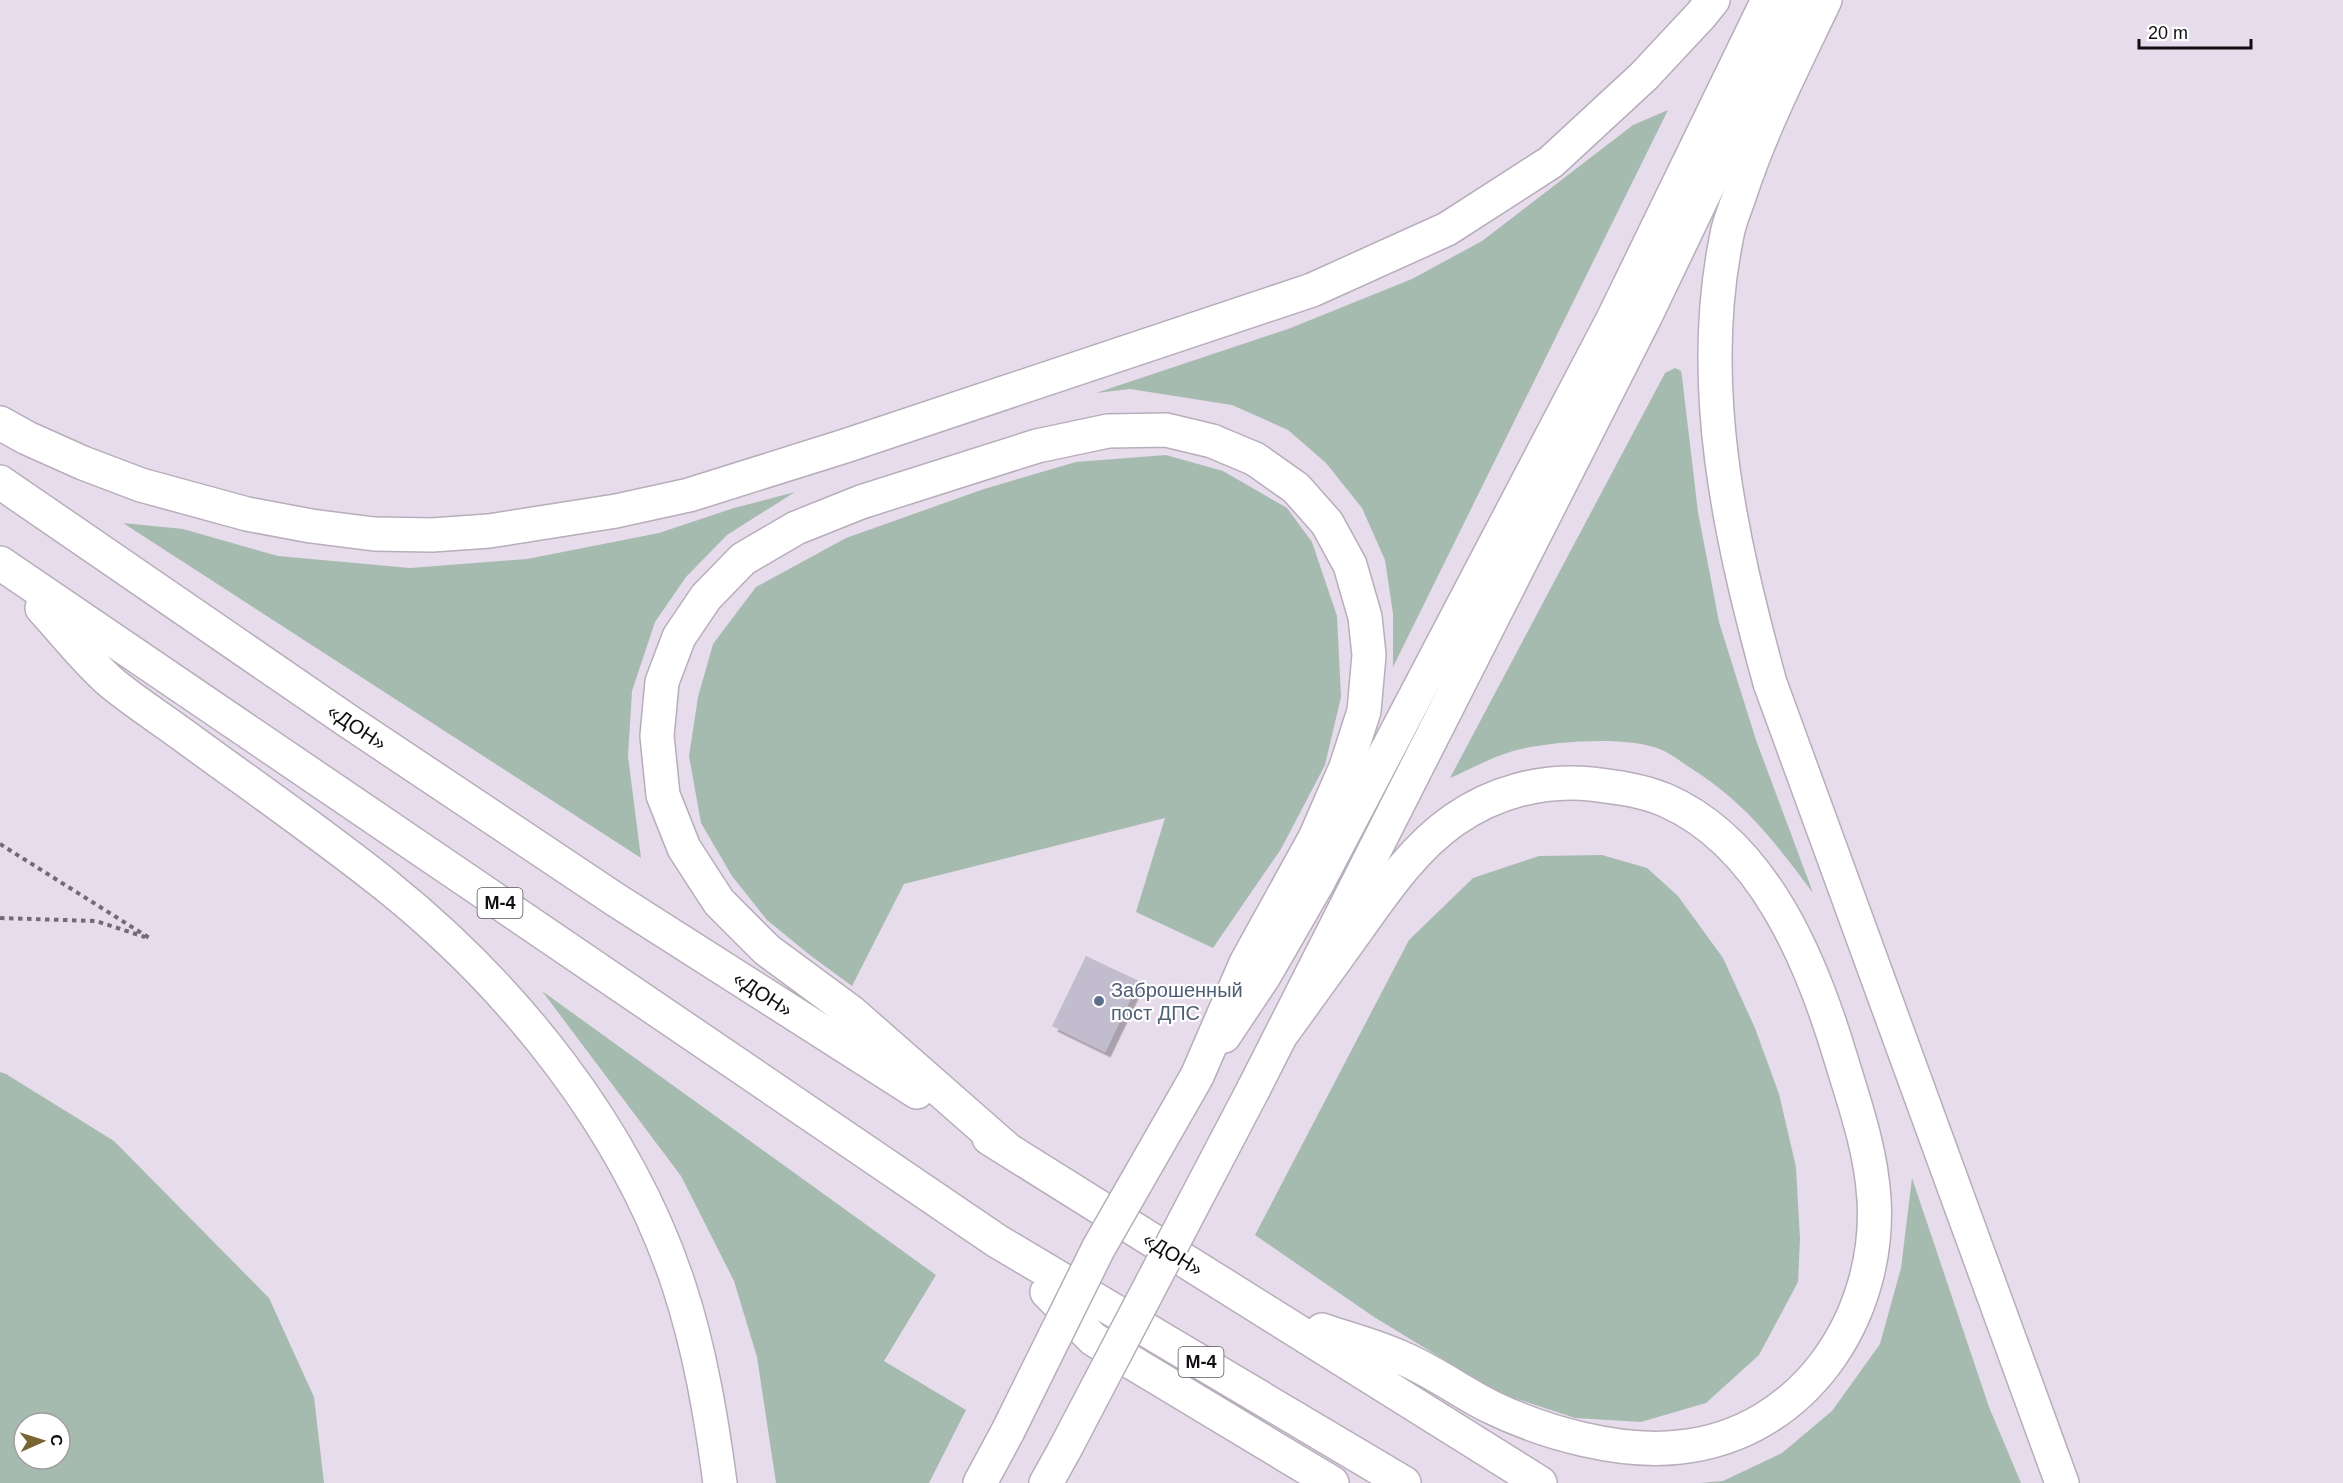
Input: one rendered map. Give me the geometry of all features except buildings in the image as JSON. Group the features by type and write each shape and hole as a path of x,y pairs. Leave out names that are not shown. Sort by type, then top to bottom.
{"main road":[{"path":"0,423 83,463 150,488 247,514 311,526 374,534 432,535 489,531 616,511 689,495 844,446 1312,290 1447,229 1551,162 1644,76 1713,0"},
{"path":"980,1483 1098,1249 1197,1076 1264,976 1317,884 1612,319 1768,0"},
{"path":"1047,1483 1284,1030 1645,317 1797,0"},
{"path":"1825,0 1756,146 1727,239 1718,291 1716,361 1718,432 1729,515 1748,603 1770,683 2062,1483"},
{"path":"1007,1149 851,1012 767,950 718,902 684,848 663,795 657,736 662,682 679,636 706,597 743,559 796,528 861,502 1037,446 1108,431 1166,430 1212,441 1255,459 1296,488 1327,523 1350,565 1365,617 1369,655 1364,711 1346,767 1315,838 1246,963 1197,1076"},
{"name":"«ДОН»","path":"0,482 348,721 616,900 1007,1149 1540,1483"},
{"path":"1,564 112,683 386,885 437,929 486,976 573,1081 611,1141 648,1210 679,1284 699,1354 713,1426 720,1483"},
{"name":"М-4","path":"1,564 997,1241 1404,1483"},
{"path":"1266,1311 1403,1358 1490,1406 1536,1426 1592,1440 1638,1448 1681,1448 1726,1437 1767,1417 1808,1385 1835,1352 1858,1308 1873,1255 1874,1199 1866,1141 1835,1038 1805,960 1780,911 1750,866 1712,828 1665,800 1623,787 1573,782 1532,785 1492,800 1455,819 1422,847 1384,892 1284,1030"},
{"path":"997,1241 1093,1339 1332,1483"}],"path":[{"path":"0,844 151,939 96,921 0,918"}],"green space":[{"path":"1668,110 1393,667 1393,614 1385,560 1362,508 1326,463 1288,430 1232,405 1130,389 1096,393 1288,329 1412,279 1482,241 1633,125"},
{"path":"1675,368 1681,371 1698,512 1719,622 1756,740 1813,893 1772,840 1743,809 1673,756 1648,745 1588,741 1528,747 1497,756 1450,778 1665,373"},
{"path":"1166,455 1223,471 1287,508 1312,542 1337,616 1341,697 1325,765 1281,849 1213,948 1136,912 1165,818 904,884 852,986 767,920 732,876 701,823 689,756 698,697 713,644 756,587 846,538 984,489 1076,462"},
{"path":"795,492 727,535 686,577 655,622 632,691 628,756 641,858 123,523 183,529 278,556 410,568 527,559 659,533 734,508"},
{"path":"1602,855 1647,868 1678,896 1723,958 1755,1028 1779,1094 1796,1167 1800,1239 1798,1282 1759,1355 1706,1403 1641,1422 1575,1418 1499,1393 1374,1317 1255,1235 1409,940 1473,878 1539,856"},
{"path":"542,991 936,1275 884,1361 966,1410 929,1483 776,1483 757,1357 734,1281 681,1176"},
{"path":"0,1072 114,1141 269,1298 314,1397 324,1483 0,1483"},
{"path":"1912,1178 1989,1407 2021,1483 1699,1483 1723,1481 1782,1453 1832,1411 1880,1344 1901,1268"}],"place":[{"name":"Заброшенный пост ДПС","path":"1099,1001"}]}
